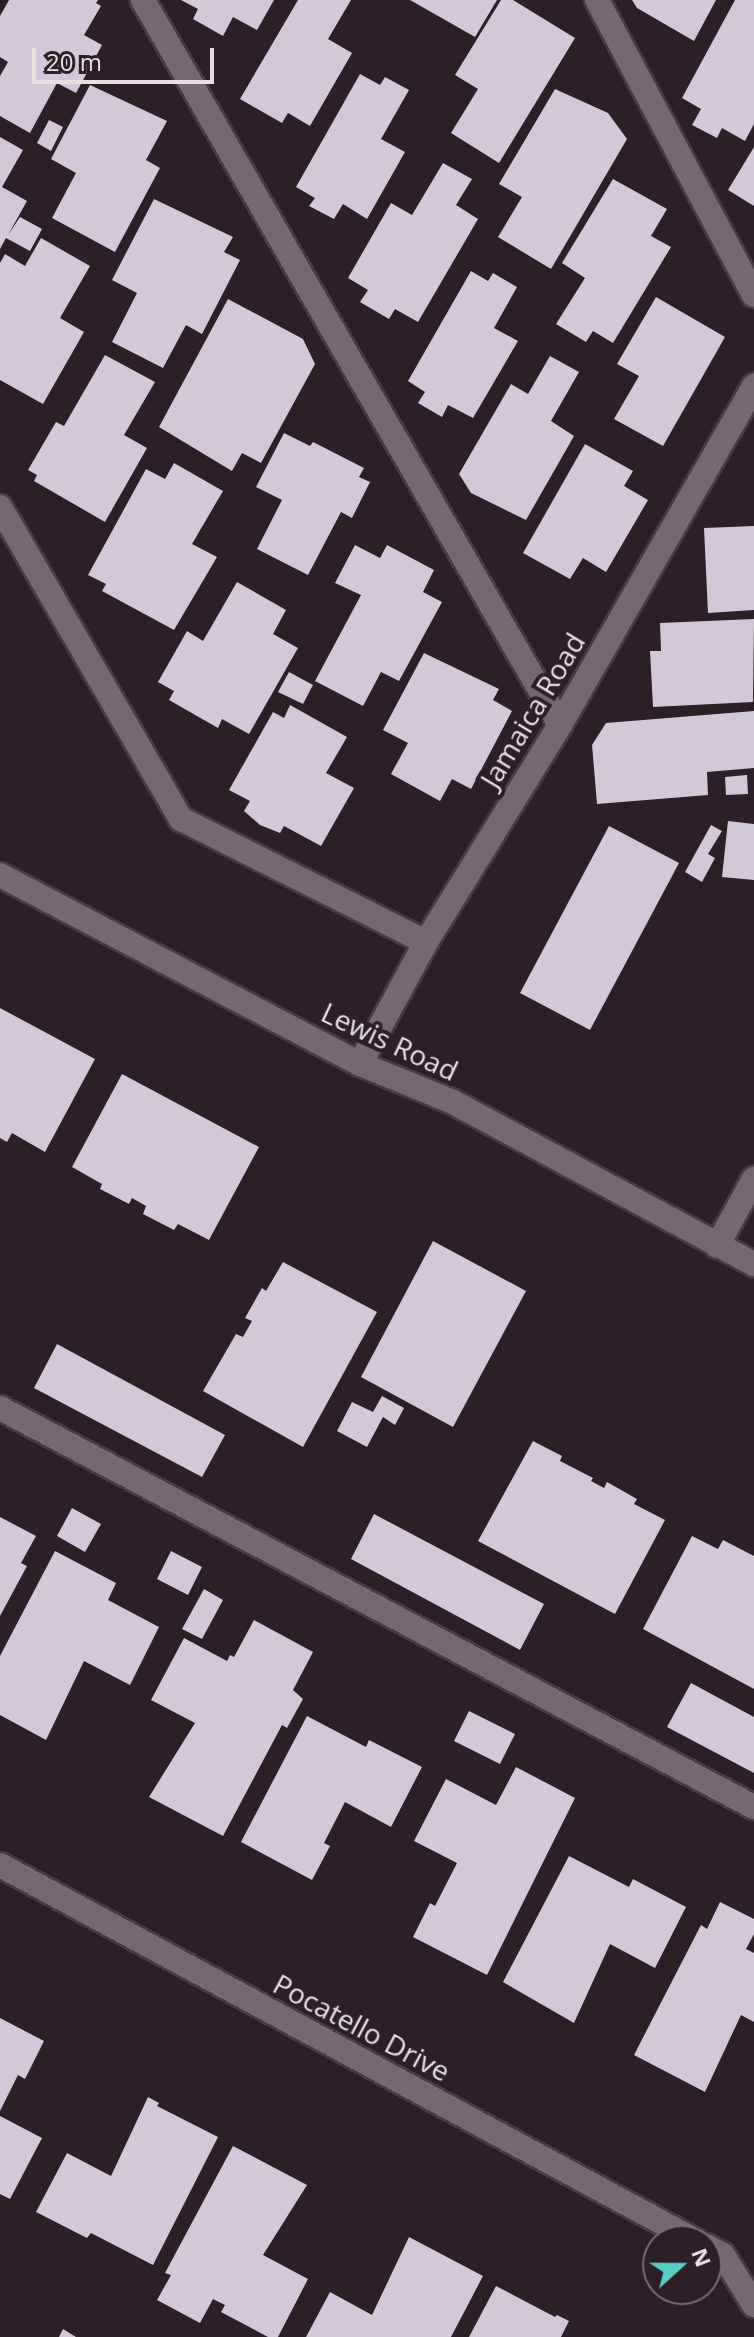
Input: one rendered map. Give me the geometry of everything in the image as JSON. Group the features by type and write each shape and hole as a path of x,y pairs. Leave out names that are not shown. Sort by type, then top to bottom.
{"street":[{"path":"143,0 560,725"},
{"path":"597,0 754,295"},
{"name":"Jamaica Road","path":"360,1064 426,942 560,725 754,386"},
{"path":"0,507 181,819 426,942"},
{"name":"Lewis Road","path":"0,875 360,1064 453,1102 754,1264"},
{"path":"717,1246 754,1179"},
{"path":"0,1408 754,1807"},
{"name":"Pocatello Drive","path":"0,1865 666,2225"},
{"path":"722,2254 754,2305"}],"building":[{"path":"9,0 98,0 96,3 101,6 84,35 102,45 76,93 57,83 30,133 0,116 0,76 8,62 0,57 0,16"},
{"path":"181,0 274,0 257,30 233,17 223,36 193,19 198,9"},
{"path":"298,0 351,0 328,39 352,53 310,126 288,113 282,123 240,99"},
{"path":"410,0 497,0 475,37"},
{"path":"501,0 513,0 575,38 499,163 451,133 478,89 455,75"},
{"path":"632,0 716,0 694,41 637,8"},
{"path":"735,0 754,0 754,124 745,141 722,128 717,138 692,125 701,109 682,98"},
{"path":"360,74 380,85 385,77 409,90 381,139 405,152 367,219 343,204 334,219 309,206 315,198 296,187"},
{"path":"90,85 167,121 146,160 160,168 115,252 52,218 76,173 51,159"},
{"path":"555,89 608,113 627,139 551,269 498,237 522,197 499,184"},
{"path":"49,120 63,127 51,151 37,143"},
{"path":"0,137 23,150 2,187 27,201 8,235 20,217 42,229 30,251 6,238 0,249"},
{"path":"754,147 754,206 728,190"},
{"path":"443,163 472,179 456,205 478,219 418,322 395,309 389,319 360,302 368,290 348,278 391,203 412,215"},
{"path":"613,179 667,209 651,236 671,247 613,343 593,331 586,342 556,324 585,278 562,263"},
{"path":"154,199 233,237 224,252 240,260 202,334 186,325 163,368 112,342 137,293 112,280"},
{"path":"41,238 90,266 60,318 84,332 43,404 0,380 0,263 5,254 25,266"},
{"path":"471,271 488,281 493,273 517,287 494,328 518,341 473,418 448,405 442,417 418,403 425,392 408,381"},
{"path":"656,297 725,337 663,446 614,419 639,376 617,364"},
{"path":"228,299 303,339 315,364 261,463 242,453 232,471 159,427"},
{"path":"105,355 155,382 124,435 147,448 105,522 34,481 37,475 28,470 56,422 64,426"},
{"path":"550,356 579,372 551,421 574,436 526,520 471,493 459,474 511,384 528,394"},
{"path":"284,433 310,446 313,442 364,468 359,477 370,482 352,518 341,512 308,575 257,549 282,500 256,487"},
{"path":"585,444 633,471 624,486 648,500 606,572 583,558 570,579 523,553"},
{"path":"174,463 223,491 192,544 217,557 174,630 102,591 106,584 88,575 146,469 165,479"},
{"path":"754,526 754,610 708,613 704,528"},
{"path":"355,545 380,558 387,545 434,570 423,592 442,602 399,681 381,672 363,706 315,681 361,595 335,583"},
{"path":"237,582 286,610 273,634 298,648 249,734 222,719 218,728 169,700 174,691 158,682 187,631 203,641"},
{"path":"754,619 753,702 653,707 650,651 661,651 660,623"},
{"path":"424,653 499,689 493,700 512,711 471,789 452,779 440,801 391,774 408,743 383,730"},
{"path":"289,672 313,685 303,704 278,692"},
{"path":"290,705 347,737 326,773 354,788 321,846 284,826 280,833 260,825 244,811 250,801 229,790 273,712 284,718"},
{"path":"754,711 754,768 707,772 708,795 597,804 592,745 606,723"},
{"path":"747,775 748,794 726,795 725,777"},
{"path":"728,821 754,824 754,880 722,877"},
{"path":"711,825 722,831 708,854 715,858 702,882 685,872"},
{"path":"609,826 679,863 590,1030 520,993"},
{"path":"0,1008 95,1059 45,1152 12,1133 7,1142 0,1138"},
{"path":"122,1074 259,1147 209,1240 178,1224 174,1230 143,1214 146,1206 132,1198 129,1204 100,1189 102,1184 72,1167"},
{"path":"433,1241 526,1291 453,1427 361,1377"},
{"path":"283,1262 377,1312 303,1447 203,1391 236,1334 243,1337 252,1321 245,1318 262,1288 266,1291"},
{"path":"57,1344 225,1435 202,1477 34,1388"},
{"path":"382,1396 404,1408 395,1425 383,1417 367,1447 337,1431 352,1402 373,1412"},
{"path":"533,1441 562,1456 560,1461 593,1478 591,1481 604,1488 607,1482 637,1499 634,1504 665,1520 615,1614 478,1541"},
{"path":"72,1508 101,1524 85,1552 57,1536"},
{"path":"374,1514 544,1604 520,1650 351,1559"},
{"path":"0,1517 36,1536 21,1563 27,1566 0,1616"},
{"path":"692,1536 718,1549 723,1540 754,1556 754,1689 643,1629"},
{"path":"55,1551 116,1583 108,1600 159,1627 130,1685 84,1661 46,1740 0,1715 0,1656"},
{"path":"171,1551 202,1567 188,1595 157,1579"},
{"path":"204,1589 223,1600 202,1639 182,1629"},
{"path":"254,1620 313,1652 293,1690 303,1699 287,1728 282,1725 223,1836 149,1797 195,1723 151,1700 184,1638 227,1661 230,1655 234,1657"},
{"path":"691,1683 754,1717 754,1773 667,1727"},
{"path":"469,1711 515,1734 500,1764 454,1741"},
{"path":"307,1716 366,1747 369,1740 422,1767 391,1827 345,1802 324,1843 330,1846 312,1880 241,1842"},
{"path":"516,1767 575,1798 487,1975 413,1937 430,1903 435,1906 457,1863 414,1841 446,1779 496,1805"},
{"path":"569,1856 629,1887 633,1879 686,1907 655,1968 610,1944 574,2023 503,1982"},
{"path":"720,1902 754,1919 754,1934 746,1949 754,1953 754,2022 741,2015 705,2092 634,2055 701,1925 707,1929"},
{"path":"0,2018 44,2041 25,2079 18,2075 0,2111"},
{"path":"148,2097 159,2103 157,2106 218,2137 153,2265 91,2233 87,2238 36,2212 67,2153 111,2176"},
{"path":"0,2116 42,2138 10,2199 0,2194"},
{"path":"233,2146 307,2185 263,2255 308,2279 278,2337 268,2337 221,2312 225,2305 213,2299 200,2323 157,2300 171,2275 165,2273"},
{"path":"409,2237 483,2276 451,2337 306,2337 330,2292 372,2315"},
{"path":"496,2286 555,2317 557,2315 569,2321 561,2337 469,2337"},
{"path":"63,2329 76,2337 59,2337"}]}
